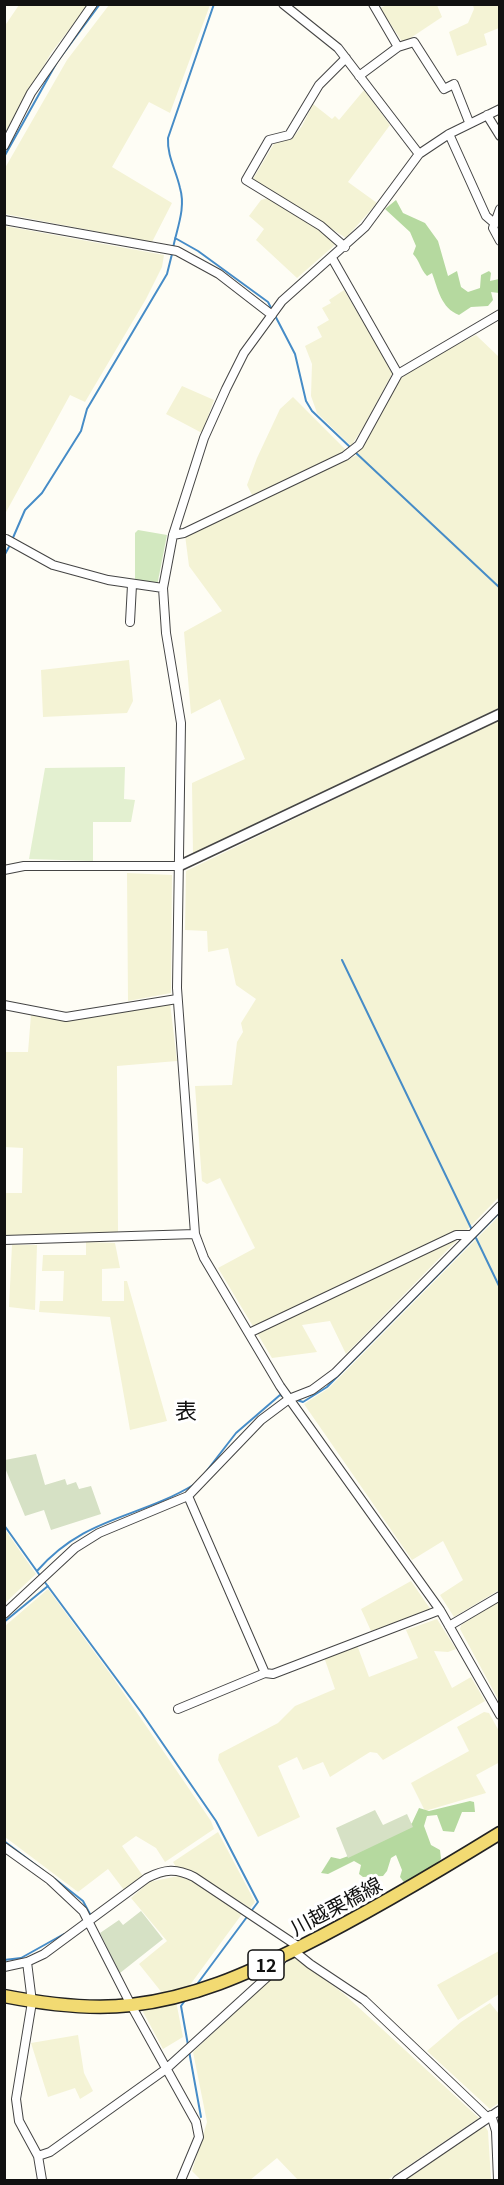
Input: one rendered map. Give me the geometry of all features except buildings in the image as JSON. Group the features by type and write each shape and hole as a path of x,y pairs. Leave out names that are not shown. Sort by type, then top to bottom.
{"main road":[{"name":"川越栗橋線","path":"4,1996 32,2001 108,2006 131,2005 173,1998 215,1986 292,1952 394,1897 500,1833"}],"street":[{"path":"4,146 32,93 93,4"},
{"path":"283,4 338,48 419,154"},
{"path":"374,5 398,47"},
{"path":"359,76 398,47 414,42 444,89 454,84 469,122"},
{"path":"345,247 321,225 246,180 269,140 289,135 319,85 346,58"},
{"path":"500,109 469,122 419,154 373,218 345,247 293,290 244,353 204,438 173,535 163,588 166,633 181,723 177,999 195,1234 204,1258 289,1399 440,1610 500,1715"},
{"path":"487,115 500,136"},
{"path":"449,134 486,216 493,222"},
{"path":"500,209 493,222 493,228 500,241"},
{"path":"4,220 177,251 219,274 272,315"},
{"path":"332,258 398,374"},
{"path":"173,535 184,533 345,456 359,445 398,374 500,315"},
{"path":"6,539 53,565 132,585 163,588"},
{"path":"130,622 132,585"},
{"path":"4,870 24,866 179,866 500,714"},
{"path":"4,1005 66,1017 177,999"},
{"path":"4,1614 75,1548 99,1533 188,1496 211,1474 244,1436 289,1399 312,1390 335,1373 500,1206"},
{"path":"4,1240 195,1234"},
{"path":"249,1333 456,1235 471,1235"},
{"path":"188,1496 265,1673"},
{"path":"449,1626 500,1596"},
{"path":"178,1708 265,1673 273,1674 440,1610"},
{"path":"4,1847 50,1880 83,1911 90,1923 131,2005 198,2127 196,2146 182,2181"},
{"path":"4,1967 27,1962 90,1923 147,1878 161,1871 183,1872 208,1885 292,1952 364,2000 489,2117 496,2131 498,2181"},
{"path":"38,2156 50,2152 166,2069 292,1952"},
{"path":"27,1962 32,2001 16,2099 19,2121 38,2156 42,2181"},
{"path":"397,2181 500,2110"}],"green space":[{"path":"19,5 88,5 51,53 5,135 4,27"},
{"path":"109,5 210,5 170,113 149,102 112,167 172,203 152,242 5,214 5,168 67,60"},
{"path":"387,5 437,5 442,17 403,43 380,8"},
{"path":"473,5 499,5 499,28 484,34 487,45 457,56 449,32 468,23 474,9"},
{"path":"364,90 390,125 348,182 377,203 346,238 253,179 275,142 292,139 302,126 313,104 332,119 335,116 339,120"},
{"path":"268,198 310,222 336,244 297,278 256,240 264,229 249,216 261,200"},
{"path":"396,200 403,213 425,223 438,241 448,276 457,271 461,287 468,292 480,288 481,275 489,271 490,281 499,279 499,293 491,292 493,300 488,306 471,307 459,315 448,308 432,273 427,276 413,254 416,246 410,232 385,209"},
{"path":"5,226 164,255 162,267 146,299 85,402 70,395 5,514"},
{"path":"344,290 393,372 351,446 317,413 311,396 312,364 305,346 322,337 317,327 329,320 322,308 331,303 329,300"},
{"path":"476,335 499,357 499,708 193,855 192,783 245,759 220,699 191,714 184,632 222,611 189,566 185,535 357,455 400,379 423,362"},
{"path":"182,386 214,400 202,433 166,414"},
{"path":"293,397 346,450 311,470 252,495 247,485 257,458 280,409"},
{"path":"138,530 167,535 157,586 135,580 135,533"},
{"path":"129,660 133,701 127,713 43,717 41,670"},
{"path":"499,720 499,1197 346,1354 330,1321 302,1325 317,1352 272,1358 218,1268 255,1248 220,1178 207,1184 202,1181 195,1086 232,1085 237,1042 243,1032 241,1023 256,999 236,985 228,948 208,952 207,931 185,930 186,871"},
{"path":"125,767 124,799 135,800 131,822 93,822 93,861 29,859 45,768"},
{"path":"127,873 172,875 171,993 128,1001"},
{"path":"170,1003 177,1061 117,1066 118,1232 5,1236 5,1193 22,1193 23,1148 5,1147 4,1052 28,1052 31,1015 64,1021"},
{"path":"499,1216 499,1590 454,1617 440,1595 463,1580 443,1541 412,1560 304,1404 329,1388"},
{"path":"86,1242 115,1243 120,1268 102,1269 102,1301 124,1301 124,1281 127,1281 167,1421 130,1430 110,1317 39,1312 40,1301 63,1301 64,1271 42,1271 43,1255 86,1255"},
{"path":"12,1245 37,1245 35,1310 9,1307"},
{"path":"36,1454 45,1485 65,1479 67,1485 76,1482 79,1489 91,1486 101,1514 51,1530 44,1510 25,1516 5,1468 5,1460"},
{"path":"4,1528 36,1574 5,1603 4,1603"},
{"path":"411,1581 431,1610 371,1631 361,1609"},
{"path":"48,1589 114,1679 211,1821 214,1829 165,1862 156,1848 136,1836 122,1846 143,1876 124,1890 108,1869 78,1892 5,1837 5,1626"},
{"path":"499,1601 499,1701 460,1629 461,1625"},
{"path":"437,1619 456,1649 448,1652 434,1651 452,1688 471,1677 485,1701 383,1760 377,1753 370,1752 330,1777 323,1762 303,1770 297,1757 278,1766 300,1817 258,1837 218,1760 219,1754 278,1723 295,1706 335,1689 324,1657 357,1645 369,1677 418,1658 406,1630"},
{"path":"484,1712 489,1713 499,1731 500,1762 476,1775 486,1793 425,1811 411,1783 469,1751 457,1727"},
{"path":"474,1802 475,1812 462,1812 454,1832 443,1831 437,1815 427,1816 424,1826 431,1845 440,1850 441,1859 434,1867 406,1885 400,1877 402,1870 396,1855 391,1858 383,1876 363,1877 359,1874 361,1865 354,1861 328,1874 321,1873 331,1857 340,1859 354,1854 406,1828 412,1823 419,1808 429,1811"},
{"path":"375,1810 383,1825 407,1814 413,1827 348,1858 336,1828"},
{"path":"218,1832 255,1902 250,1908 198,1875 176,1867 173,1862"},
{"path":"178,1876 195,1882 242,1914 187,1989 163,1994 139,1964 167,1941 131,1898 149,1882"},
{"path":"141,1911 163,1939 120,1973 100,1933 119,1920 123,1925"},
{"path":"499,1951 499,1994 458,2020 437,1985"},
{"path":"294,1956 344,1994 479,2118 387,2180 298,2180 277,2158 250,2180 201,2180 192,2171 207,2122 193,2052"},
{"path":"176,2001 183,2037 163,2049 141,2008"},
{"path":"490,2003 499,2014 500,2102 490,2109 427,2051 461,2022"},
{"path":"78,2035 84,2073 93,2091 80,2099 75,2088 48,2097 31,2043"},
{"path":"484,2125 488,2131 491,2180 403,2180"}],"waterway":[{"path":"4,157 57,62 100,4"},
{"path":"173,248 180,218 182,195 169,151 168,138 214,4"},
{"path":"175,238 198,251 268,302 295,354 306,401 312,411 351,448"},
{"path":"12,540 25,510 42,493 81,431 87,409 167,274 172,254"},
{"path":"355,452 500,588"},
{"path":"4,556 10,545"},
{"path":"342,960 472,1230"},
{"path":"294,1399 303,1402 327,1387 500,1212"},
{"path":"476,1238 500,1288"},
{"path":"205,1473 236,1433 280,1395 285,1397"},
{"path":"37,1571 55,1553 74,1539 113,1520 174,1496 195,1484"},
{"path":"4,1525 41,1577"},
{"path":"44,1581 141,1712 216,1821 258,1902 195,1987"},
{"path":"4,1622 48,1586"},
{"path":"4,1841 45,1872"},
{"path":"55,1879 83,1901 91,1916"},
{"path":"4,1960 21,1958 64,1934"},
{"path":"186,1999 181,2006 188,2045"},
{"path":"189,2051 201,2117"}],"district":[{"name":"表","path":"186,1411"}]}
